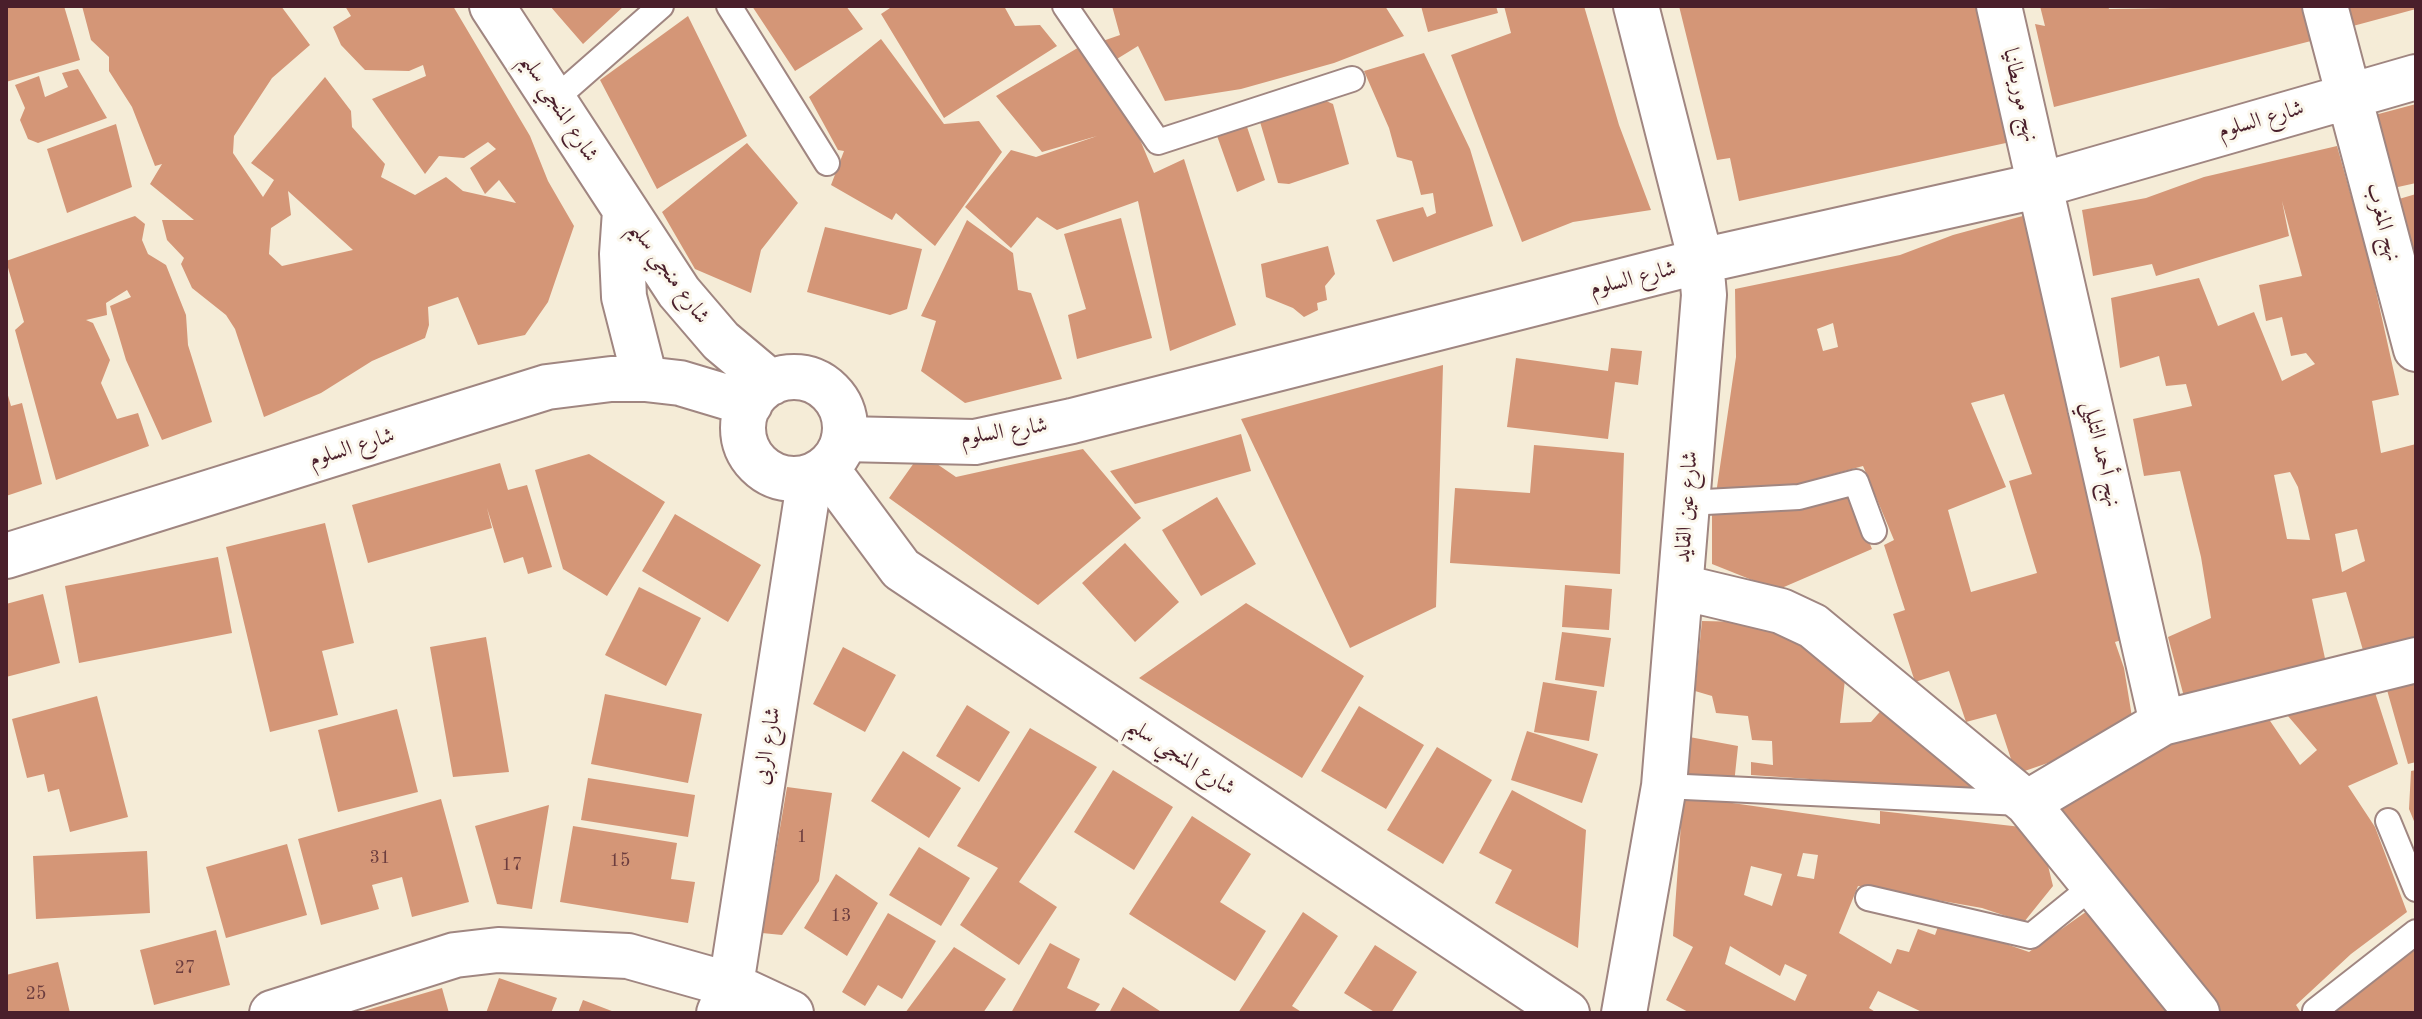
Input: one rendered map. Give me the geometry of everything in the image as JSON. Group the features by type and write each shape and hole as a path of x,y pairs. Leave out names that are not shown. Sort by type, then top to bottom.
{"street":[{"name":"شارع المنجي سليم","path":"492,6 625,211"},
{"name":"شارع عين القايد","path":"1624,1013 1664,786 1704,295 1701,261 1636,6"},
{"name":"نهج موريطانيا","path":"1999,6 2041,185"},
{"name":"نهج المغرب","path":"2325,6 2416,349"},
{"name":"شارع السلوم","path":"827,461 975,442 1701,261 2041,185 2416,77"},
{"name":"نهج أحمد التليلي","path":"2041,185 2162,723"},
{"name":"شارع منجي سليم","path":"625,211 622,254 624,297 645,379"},
{"name":"شارع منجي سليم","path":"625,211 698,318 745,363 760,393"},
{"path":"803,378 832,393 845,422 827,461 785,478 761,467 750,454 744,437 744,420 760,393 803,378"},
{"name":"شارع السلوم","path":"6,556 547,387 601,380 645,379 760,393"},
{"name":"شارع المنجي سليم","path":"827,461 901,569 1567,1013"},
{"name":"شارع الربى","path":"725,999 827,461"},
{"path":"1681,587 1781,611 1813,626 2027,803 2197,1013"},
{"path":"2027,803 2162,723 2416,660"},
{"path":"272,1013 455,955 498,950 628,956 725,999 791,1013"}],"lane":[{"path":"555,99 661,6"},
{"path":"729,6 827,163"},
{"path":"1065,6 1158,142 1352,79"},
{"path":"1687,503 1799,497 1856,482 1874,531"},
{"path":"1664,786 2027,803"},
{"path":"2388,821 2416,889"},
{"path":"1868,898 2031,936 2095,884"},
{"path":"2315,1011 2416,932"}],"building":[{"path":"6,6 64,6 80,60 6,82"},
{"path":"82,6 281,6 310,45 272,78 234,136 233,153 263,197 274,180 251,163 325,77 351,111 352,127 385,164 381,177 415,195 446,177 463,191 516,203 499,180 485,194 470,168 496,149 488,142 464,158 439,156 425,174 372,99 426,76 423,65 409,71 365,70 341,45 333,27 351,16 345,6 453,6 530,136 548,181 574,226 548,302 525,335 478,345 458,297 428,307 429,325 425,338 372,361 321,393 264,417 235,329 226,315 192,288 181,264 184,258 167,240 162,220 194,220 150,184 162,164 155,166 132,107 109,71 109,57 91,40","holes":["288,191 353,250 282,266 269,254 271,228 291,215"]},
{"path":"550,6 624,6 583,44"},
{"path":"752,6 846,6 863,29 795,71"},
{"path":"893,6 1004,6 1015,26 1040,25 1057,46 944,118 881,14"},
{"path":"1112,6 1385,6 1404,36 1334,63 1241,89 1165,101 1138,46 1112,62 1097,43 1120,35"},
{"path":"1421,6 1496,6 1498,13 1428,32"},
{"path":"1504,6 1584,6 1619,125 1651,210 1573,222 1522,242 1451,55 1511,33"},
{"path":"1679,6 1984,6 2015,141 1739,201 1730,158 1717,160"},
{"path":"2040,6 2108,6 2109,9 2301,6 2311,41 2054,107 2035,24 2045,26"},
{"path":"2348,6 2416,6 2416,9 2353,26"},
{"path":"688,16 747,136 657,189 600,80"},
{"path":"881,39 944,124 979,121 1002,152 935,246 896,213 892,220 831,185 844,151 838,150 809,97"},
{"path":"1081,46 1133,123 1154,173 1184,159 1236,325 1170,351 1138,201 1057,230 1037,217 1011,248 965,207 1011,150 1036,157 1097,136 1042,152 996,96"},
{"path":"1424,53 1470,149 1493,226 1393,262 1376,220 1423,207 1427,217 1436,213 1433,193 1421,195 1412,161 1397,157 1389,128 1364,71"},
{"path":"78,69 107,118 38,143 28,139 20,120 25,108 15,85 39,76 45,97 68,87 62,73"},
{"path":"1315,96 1333,104 1349,164 1289,184 1278,183 1258,115"},
{"path":"2416,104 2416,183 2389,189 2371,116"},
{"path":"1245,121 1265,180 1237,192 1216,133"},
{"path":"116,124 132,187 67,213 47,149"},
{"path":"747,143 798,203 761,250 751,293 695,269 662,212"},
{"path":"2337,146 2369,260 2399,395 2372,401 2381,453 2416,444 2416,650 2367,664 2346,592 2312,599 2328,672 2187,708 2168,637 2211,618 2201,557 2180,471 2144,476 2133,419 2192,406 2186,384 2166,386 2159,356 2120,368 2111,298 2199,278 2218,326 2254,312 2282,381 2315,364 2306,353 2291,356 2282,317 2266,321 2259,285 2302,276 2282,201 2289,236 2156,276 2152,264 2093,276 2082,210 2146,198 2204,177","holes":["2290,472 2298,487 2310,540 2287,539 2274,475","2357,529 2365,561 2342,572 2335,534"]},
{"path":"2416,194 2416,262 2415,262 2399,199"},
{"path":"2030,214 2135,636 2115,642 2124,668 2132,717 2071,755 2016,774 1996,714 1966,722 1949,671 1915,682 1893,614 1905,610 1884,545 1894,540 1863,466 1786,487 1716,494 1736,357 1735,289 1900,255 1953,235","holes":["1833,323 1838,347 1823,351 1817,329","2004,394 2032,474 2009,481 2037,573 1971,592 1948,510 2006,487 1971,403"]},
{"path":"135,216 145,224 142,240 148,254 166,265 186,315 188,345 212,422 162,440 126,360 110,306 131,297 127,290 106,303 107,315 86,320 93,323 110,360 101,383 117,419 138,413 149,446 56,480 15,330 24,322 6,261"},
{"path":"1121,218 1152,338 1077,359 1068,315 1086,309 1064,234"},
{"path":"967,220 1013,253 1018,290 1031,293 1062,379 965,403 921,371 936,321 921,316"},
{"path":"825,227 922,249 907,309 890,315 807,292"},
{"path":"1328,246 1335,274 1325,286 1327,300 1317,303 1318,310 1304,317 1293,308 1266,297 1261,264"},
{"path":"1611,348 1642,351 1638,385 1615,382 1608,439 1507,427 1516,358 1608,371"},
{"path":"1443,365 1436,607 1350,648 1241,419"},
{"path":"7,392 11,406 22,403 42,484 6,496"},
{"path":"1241,434 1251,471 1135,504 1110,471"},
{"path":"1534,445 1624,453 1620,574 1450,563 1455,488 1530,493"},
{"path":"1083,449 1141,518 1038,605 889,498 921,453 956,477"},
{"path":"589,454 665,502 607,596 563,569 535,470"},
{"path":"500,463 508,490 527,485 552,567 528,574 523,557 504,563 487,508 492,528 368,563 352,505"},
{"path":"1849,493 1872,549 1777,590 1712,564 1712,512 1815,506"},
{"path":"1217,497 1256,564 1201,596 1162,530"},
{"path":"675,514 761,565 728,622 642,571"},
{"path":"325,523 354,643 322,651 338,715 270,732 226,547"},
{"path":"1125,543 1179,602 1135,642 1082,583"},
{"path":"218,557 232,633 79,663 65,586"},
{"path":"1565,585 1612,589 1609,630 1562,627"},
{"path":"639,587 701,618 666,686 605,655"},
{"path":"43,594 60,663 6,677 6,604"},
{"path":"1246,603 1364,676 1302,778 1139,678"},
{"path":"1702,621 1788,623 1846,671 1840,723 1871,722 1885,706 1975,787 1976,797 1868,783 1751,775 1751,762 1773,765 1772,741 1752,740 1748,716 1716,713 1712,696 1695,691"},
{"path":"1562,632 1611,638 1604,687 1555,680"},
{"path":"486,637 509,772 453,777 430,647"},
{"path":"843,647 896,675 865,732 813,704"},
{"path":"2371,680 2398,764 2348,786 2375,827 2407,912 2351,954 2296,1005 2301,1013 2216,1013 2053,810 2168,734 2264,712 2300,765 2317,750 2282,709"},
{"path":"1543,682 1597,691 1589,741 1534,732"},
{"path":"2416,682 2416,762 2408,764 2387,690"},
{"path":"605,694 702,714 688,783 591,764"},
{"path":"97,696 128,817 70,832 59,789 48,792 44,774 27,778 12,719"},
{"path":"967,705 1010,732 979,782 936,756"},
{"path":"1359,706 1424,745 1386,809 1321,771"},
{"path":"397,709 418,792 338,812 318,730"},
{"path":"1030,728 1097,767 1019,882 1057,907 1019,965 960,925 998,868 957,846"},
{"path":"1527,731 1598,754 1582,803 1511,780"},
{"path":"1684,736 1738,746 1734,784 1680,780"},
{"path":"1437,747 1492,780 1443,864 1387,830"},
{"path":"903,751 961,788 929,838 871,801"},
{"path":"1113,770 1173,807 1134,870 1074,832"},
{"path":"2416,770 2416,826 2409,809 2411,771"},
{"path":"588,778 695,795 688,837 581,820"},
{"path":"787,787 832,793 819,881 782,935 762,933"},
{"path":"1512,790 1586,830 1578,948 1495,903 1512,870 1479,853"},
{"path":"1683,796 1880,824 1880,811 2039,829 2053,886 2024,922 1982,908 1858,886 1839,933 1891,964 1897,949 1909,952 1918,929 1935,935 1940,921 2029,952 2090,909 2178,1013 1924,1013 1878,991 1869,1008 1877,1013 1690,1013 1666,1000 1693,947 1673,936","holes":["1803,853 1818,855 1814,879 1797,876","1751,866 1782,874 1772,906 1744,895","1730,946 1780,976 1785,964 1807,975 1795,1001 1725,964"]},
{"path":"441,799 469,902 412,917 402,877 372,885 379,909 321,925 298,839"},
{"path":"549,805 532,909 497,904 475,826"},
{"path":"1192,816 1251,854 1220,902 1266,931 1235,981 1129,914"},
{"path":"573,826 677,843 671,879 695,882 688,923 560,902"},
{"path":"287,844 307,915 226,938 206,867"},
{"path":"919,847 970,878 941,926 889,895"},
{"path":"147,851 150,913 36,919 33,856"},
{"path":"836,874 878,903 847,956 804,928"},
{"path":"1303,912 1338,936 1292,1006 1303,1013 1238,1013"},
{"path":"888,913 936,941 902,999 878,985 865,1006 842,992"},
{"path":"216,930 230,985 154,1005 140,950"},
{"path":"1050,943 1080,959 1067,988 1100,1004 1094,1013 1011,1013"},
{"path":"2416,944 2416,1013 2328,1013"},
{"path":"1375,945 1417,972 1391,1013 1376,1013 1344,993"},
{"path":"954,947 1006,979 983,1013 905,1013"},
{"path":"58,962 70,1013 6,1013 6,975"},
{"path":"499,978 557,998 551,1013 486,1013"},
{"path":"1123,987 1163,1013 1109,1013"},
{"path":"442,988 449,1013 360,1013 360,1012"},
{"path":"583,1000 617,1013 578,1013"}]}
